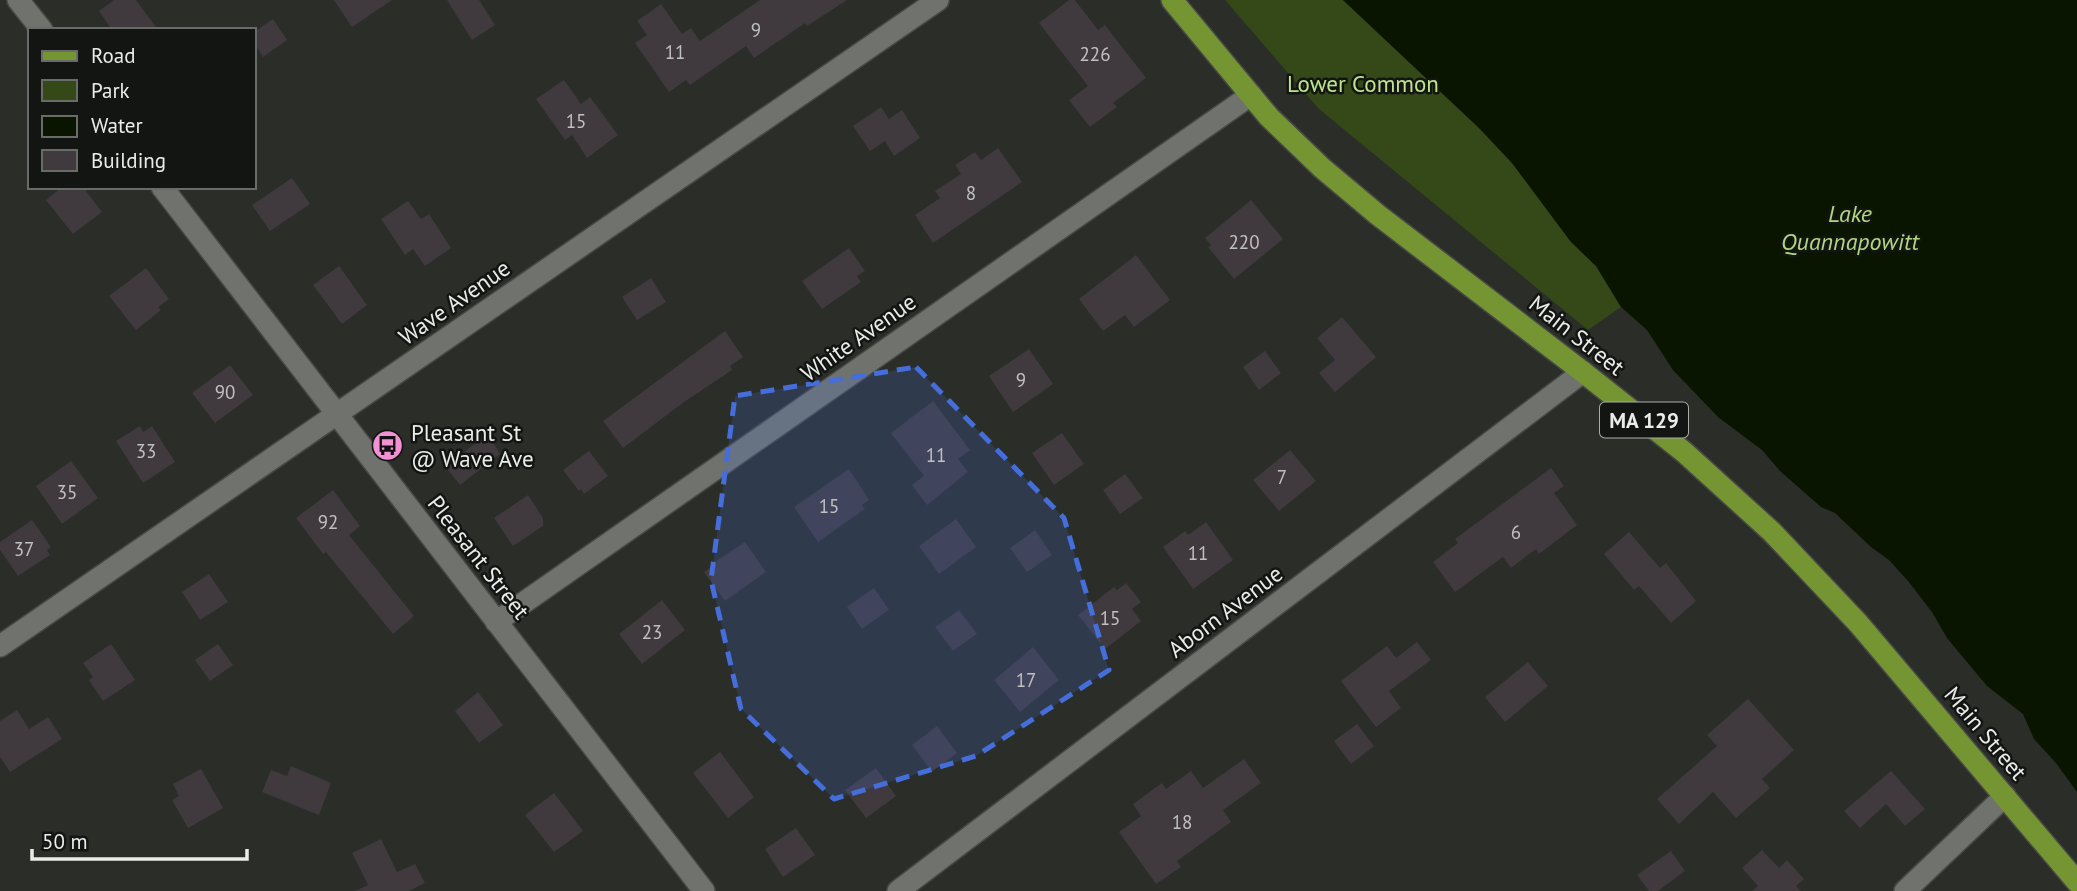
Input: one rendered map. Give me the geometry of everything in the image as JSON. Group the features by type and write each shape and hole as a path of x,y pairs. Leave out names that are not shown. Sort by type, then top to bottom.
{"main road":[{"name":"Main Street","path":"1172,0 1291,139 1358,200 1692,459 1800,559 1858,623 2077,882"}],"street":[{"path":"19,0 40,28"},
{"name":"Wave Avenue","path":"0,646 937,0"},
{"name":"White Avenue","path":"496,622 1251,95"},
{"name":"Pleasant Street","path":"164,189 704,891"},
{"name":"Aborn Avenue","path":"898,891 1583,372"},
{"path":"1905,891 2005,796"}],"highlighted area":[{"path":"916,367 1064,518 1109,670 976,756 834,799 741,709 711,580 735,396"}],"green space":[{"name":"Lower Common","path":"1225,0 1343,0 1479,128 1512,163 1571,242 1596,266 1621,307 1588,330 1319,109"}],"water":[{"name":"Lake Quannapowitt","path":"1343,0 2077,0 2077,792 2034,739 2023,714 1987,686 1947,638 1932,612 1908,581 1889,560 1835,513 1821,507 1780,471 1762,450 1718,417 1673,370 1647,330 1621,307 1596,266 1571,242 1512,163 1479,128"}],"building":[{"path":"114,0 136,0 157,28 111,28 99,11"},
{"path":"334,0 392,0 352,27"},
{"path":"447,0 479,0 495,25 472,40"},
{"path":"760,0 847,0 807,26 805,23 754,58 746,46 690,85 686,80 669,92 635,43 647,35 637,21 661,4 682,34 691,28 700,41"},
{"path":"1069,0 1075,0 1098,30 1105,25 1146,78 1113,103 1117,107 1090,127 1069,100 1088,86 1039,23"},
{"path":"273,19 287,40 263,57 256,46 256,31"},
{"path":"564,80 581,104 590,97 618,135 587,158 572,135 565,140 536,99"},
{"path":"881,107 889,119 902,110 920,138 894,156 885,141 870,151 853,126"},
{"path":"998,148 1022,182 933,243 915,215 940,198 935,191 961,174 955,165 975,152 981,160"},
{"path":"292,178 310,204 270,231 252,205"},
{"path":"60,189 85,189 102,212 73,234 46,200"},
{"path":"1251,200 1283,239 1234,279 1208,247 1211,245 1205,238"},
{"path":"408,201 421,219 429,214 451,248 425,266 413,249 405,255 381,219"},
{"path":"849,248 865,271 857,276 861,282 822,309 802,281"},
{"path":"1136,255 1170,300 1134,327 1125,315 1103,331 1079,299"},
{"path":"339,266 367,305 342,324 313,285"},
{"path":"146,268 169,299 158,307 161,310 136,330 109,296"},
{"path":"651,278 666,302 637,320 622,297"},
{"path":"1342,317 1376,357 1335,392 1319,373 1335,360 1317,338"},
{"path":"725,331 743,357 730,366 732,370 623,448 603,421"},
{"path":"1029,349 1053,384 1013,412 989,376"},
{"path":"1265,351 1281,373 1259,390 1243,367"},
{"path":"230,365 253,395 215,423 192,393"},
{"path":"933,401 970,450 958,459 968,472 927,505 912,485 924,476 891,433"},
{"path":"140,426 143,432 152,426 175,462 143,483 116,441"},
{"path":"1062,433 1084,464 1054,485 1032,453"},
{"path":"488,434 500,454 460,485 445,466"},
{"path":"1290,450 1316,481 1279,511 1253,480"},
{"path":"589,451 608,476 584,494 563,470"},
{"path":"71,461 98,498 62,524 36,486"},
{"path":"1551,468 1564,486 1554,493 1577,525 1539,554 1536,549 1511,568 1503,557 1455,592 1433,562 1458,543 1455,539"},
{"path":"849,469 869,500 862,505 865,509 818,542 794,507"},
{"path":"1125,474 1143,498 1120,514 1103,490"},
{"path":"333,490 360,526 349,535 414,616 393,634 326,552 323,554 296,518"},
{"path":"528,495 543,518 543,526 513,546 494,518"},
{"path":"956,519 976,547 939,574 919,546"},
{"path":"32,520 51,547 47,550 50,555 18,576 0,550 0,542"},
{"path":"1206,522 1233,560 1193,589 1163,547 1185,531 1188,535"},
{"path":"1035,530 1052,555 1027,572 1010,548"},
{"path":"1629,532 1660,568 1666,563 1696,601 1671,623 1639,586 1634,590 1604,554"},
{"path":"745,542 766,572 725,601 704,572"},
{"path":"209,574 228,602 200,620 182,592"},
{"path":"1126,583 1141,602 1132,609 1141,621 1105,649 1078,615 1114,587 1117,590"},
{"path":"874,588 889,610 862,629 847,607"},
{"path":"662,600 685,630 642,664 619,634"},
{"path":"959,610 977,634 953,651 935,627"},
{"path":"1417,642 1431,660 1389,691 1401,708 1376,727 1341,681 1387,646 1396,658"},
{"path":"111,644 135,680 103,701 89,680 93,677 83,663"},
{"path":"218,644 233,665 210,681 195,660"},
{"path":"1033,647 1059,680 1020,712 994,680"},
{"path":"1528,662 1548,686 1505,722 1485,697"},
{"path":"478,692 503,725 479,743 455,711"},
{"path":"1748,699 1794,750 1762,779 1770,788 1736,818 1713,792 1679,824 1657,799 1717,746 1707,735"},
{"path":"17,710 29,729 48,717 62,739 10,772 0,757 0,721"},
{"path":"1357,724 1374,746 1351,764 1334,741"},
{"path":"937,726 957,753 932,772 912,745"},
{"path":"720,752 754,797 728,818 693,773"},
{"path":"1244,759 1261,783 1223,810 1231,822 1177,861 1181,867 1156,884 1119,832 1141,816 1133,804 1162,783 1166,789 1191,771 1203,788"},
{"path":"291,766 331,783 319,815 262,792 271,770 287,776"},
{"path":"876,768 896,796 866,818 845,790"},
{"path":"201,769 223,808 188,828 172,800 179,796 173,784"},
{"path":"1891,771 1925,809 1905,826 1886,804 1860,828 1844,811"},
{"path":"554,793 583,831 554,852 525,815"},
{"path":"796,828 815,855 783,877 765,849"},
{"path":"381,839 397,872 415,864 425,883 409,891 355,891 368,885 352,853"},
{"path":"1762,850 1779,868 1787,860 1804,879 1796,886 1801,891 1752,891 1758,886 1742,868"},
{"path":"1671,851 1685,871 1658,891 1649,891 1637,875"}],"place":[{"name":"Pleasant St @ Wave Ave","path":"388,445"}]}
